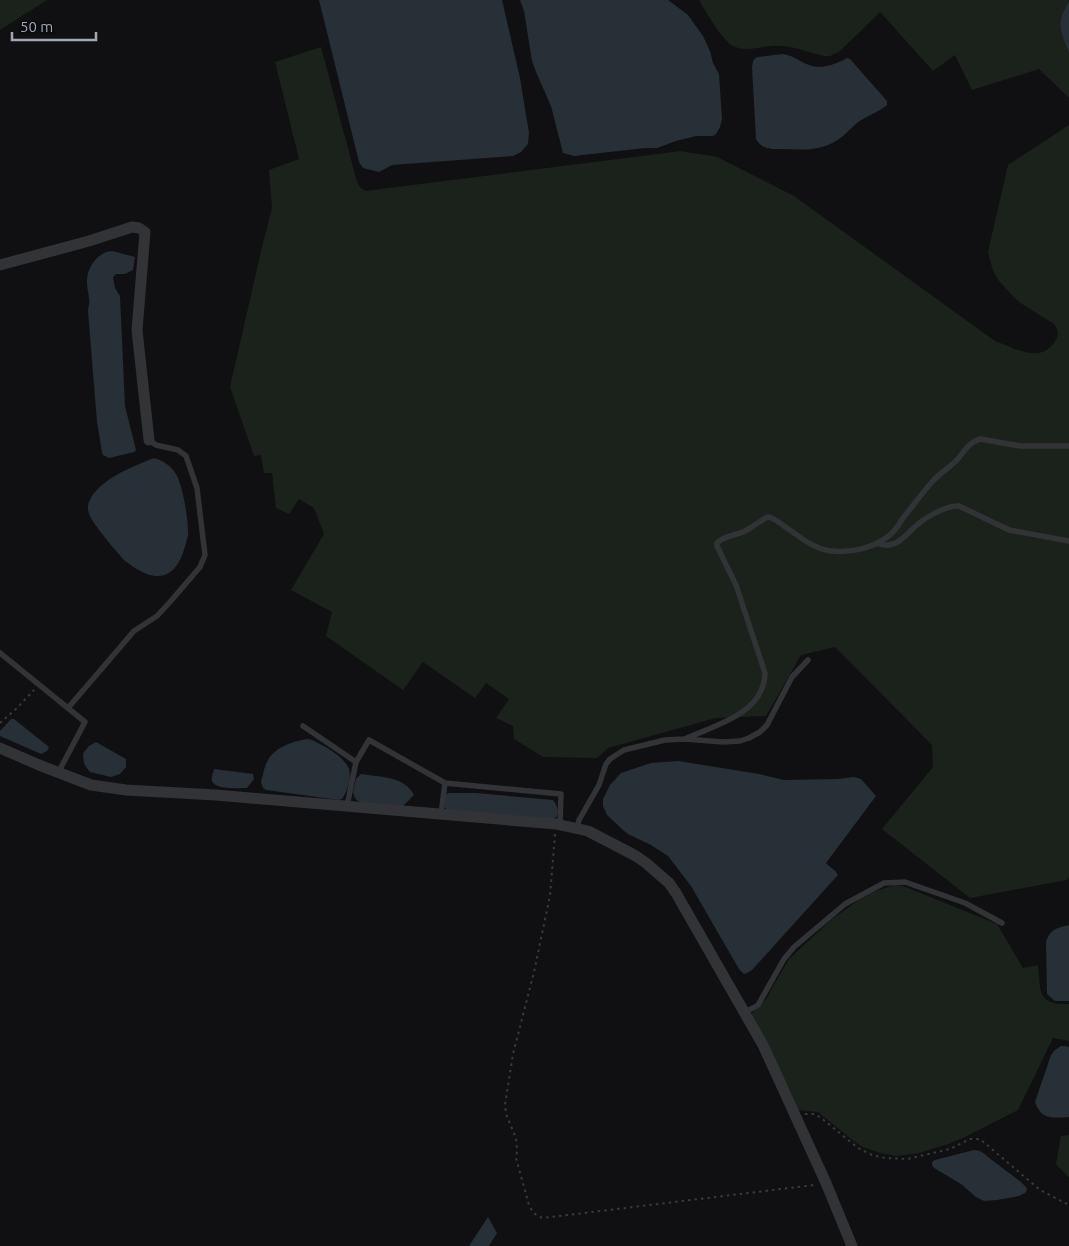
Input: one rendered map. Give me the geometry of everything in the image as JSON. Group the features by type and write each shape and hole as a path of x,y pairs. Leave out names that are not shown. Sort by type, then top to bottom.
{"street":[{"path":"0,265 89,241 132,227 139,228 145,232 137,330 149,440"},
{"path":"0,748 58,773 92,785 126,790 348,806 577,828 588,831 646,863 669,883 676,893 763,1045 826,1183 852,1246"}],"lane":[{"path":"68,708 134,631 157,616 170,602 200,567 204,555 197,488 186,456 178,450 156,445 149,440"},
{"path":"685,739 709,730 738,715 757,698 765,680 765,673 736,586 717,546 717,542 724,537 743,532 768,517 777,520 823,550 846,551 863,549 877,543 892,533 932,481 954,462 969,445 977,440 1020,446 1069,446"},
{"path":"877,543 880,545 890,545 899,542 918,524 953,505 959,506 1008,530 1069,541"},
{"path":"0,653 85,722 58,773"},
{"path":"577,828 578,820 610,759 624,750 665,740 685,739 723,742 740,741 749,738 760,732 767,725 792,677 808,660"},
{"path":"302,726 356,762"},
{"path":"348,806 356,762 369,740 445,783 562,794 558,825"},
{"path":"440,814 445,783"},
{"path":"744,1012 758,1005 784,959 794,947 845,904 884,883 905,882 965,903 1002,923"}],"path":[{"path":"0,723 17,708 38,684"},
{"path":"558,825 550,896 534,972 513,1054 505,1104 506,1114 516,1138 516,1158 528,1205 532,1211 536,1216 543,1218 826,1183"},
{"path":"796,1116 814,1114 858,1148 872,1155 885,1158 907,1159 950,1149 970,1139 980,1139 1040,1190 1069,1205"}],"shaded area":[{"path":"0,0 47,0 0,30"},
{"path":"319,0 502,0 520,78 529,133 528,144 521,152 513,156 392,165 379,172 363,168 359,162"},
{"path":"520,0 668,0 688,15 703,36 719,74 722,119 716,134 713,136 696,136 657,148 574,156 563,153 551,106 532,61 524,11"},
{"path":"699,0 1069,0 1069,98 1039,69 972,90 955,55 933,71 880,12 840,51 830,56 784,46 737,48 724,38"},
{"path":"1069,2 1069,53 1062,33 1061,22"},
{"path":"321,47 357,182 365,191 681,151 717,157 794,196 995,341 1018,350 1033,353 1048,349 1054,343 1058,336 1057,329 1054,324 1019,302 999,281 993,271 988,252 1008,165 1069,125 1069,878 970,898 882,829 933,767 932,745 835,647 801,655 766,716 716,718 608,748 597,758 543,757 514,739 513,726 496,718 509,699 486,683 475,698 423,662 403,690 326,636 332,612 291,590 324,534 314,508 299,499 289,514 276,508 272,473 264,473 261,455 254,456 230,387 272,208 269,170 299,159 275,62"},
{"path":"783,54 809,65 819,67 834,64 847,58 850,59 887,101 887,105 864,118 836,141 822,147 800,150 765,147 758,143 756,139 752,67 756,58"},
{"path":"112,251 135,257 133,270 125,274 116,274 113,277 115,288 120,296 125,406 136,450 109,458 103,455 102,452 97,422 87,278 88,272 97,258 102,254"},
{"path":"154,458 167,464 177,476 185,503 188,537 177,566 163,575 152,576 125,561 92,520 88,507 93,494 108,481"},
{"path":"11,719 14,719 49,747 47,751 41,754 0,736 0,731"},
{"path":"309,739 332,751 349,769 349,781 342,799 266,790 263,788 261,782 271,755 286,745"},
{"path":"96,742 126,759 126,767 120,774 111,777 90,772 86,767 84,752"},
{"path":"678,761 784,780 854,777 861,779 876,796 826,863 838,875 752,970 744,974 739,969 691,886 668,856 628,834 607,815 603,806 603,799 610,785 621,773 651,763"},
{"path":"214,769 253,774 254,779 247,788 218,786 212,781"},
{"path":"361,774 391,778 404,784 414,795 403,806 363,804 355,798 353,792 356,779"},
{"path":"448,793 476,793 553,800 558,813 554,819 448,810 445,808 445,796"},
{"path":"894,885 903,886 997,924 1023,968 1038,965 1040,989 1045,999 1058,1004 1069,1004 1069,1041 1053,1038 1018,1110 948,1144 919,1153 896,1156 863,1147 818,1112 797,1110 750,1015 767,998 789,959 832,919 859,900 876,891"},
{"path":"1069,925 1069,1001 1055,1001 1047,994 1046,942 1054,930"},
{"path":"1061,1046 1069,1047 1069,1117 1048,1117 1041,1112 1035,1102 1051,1055"},
{"path":"1069,1135 1069,1178 1056,1164 1061,1136"},
{"path":"974,1150 983,1153 1021,1182 1026,1187 1025,1193 1019,1196 984,1201 932,1165 932,1162 935,1160"},
{"path":"488,1217 497,1233 489,1246 469,1246"}]}
